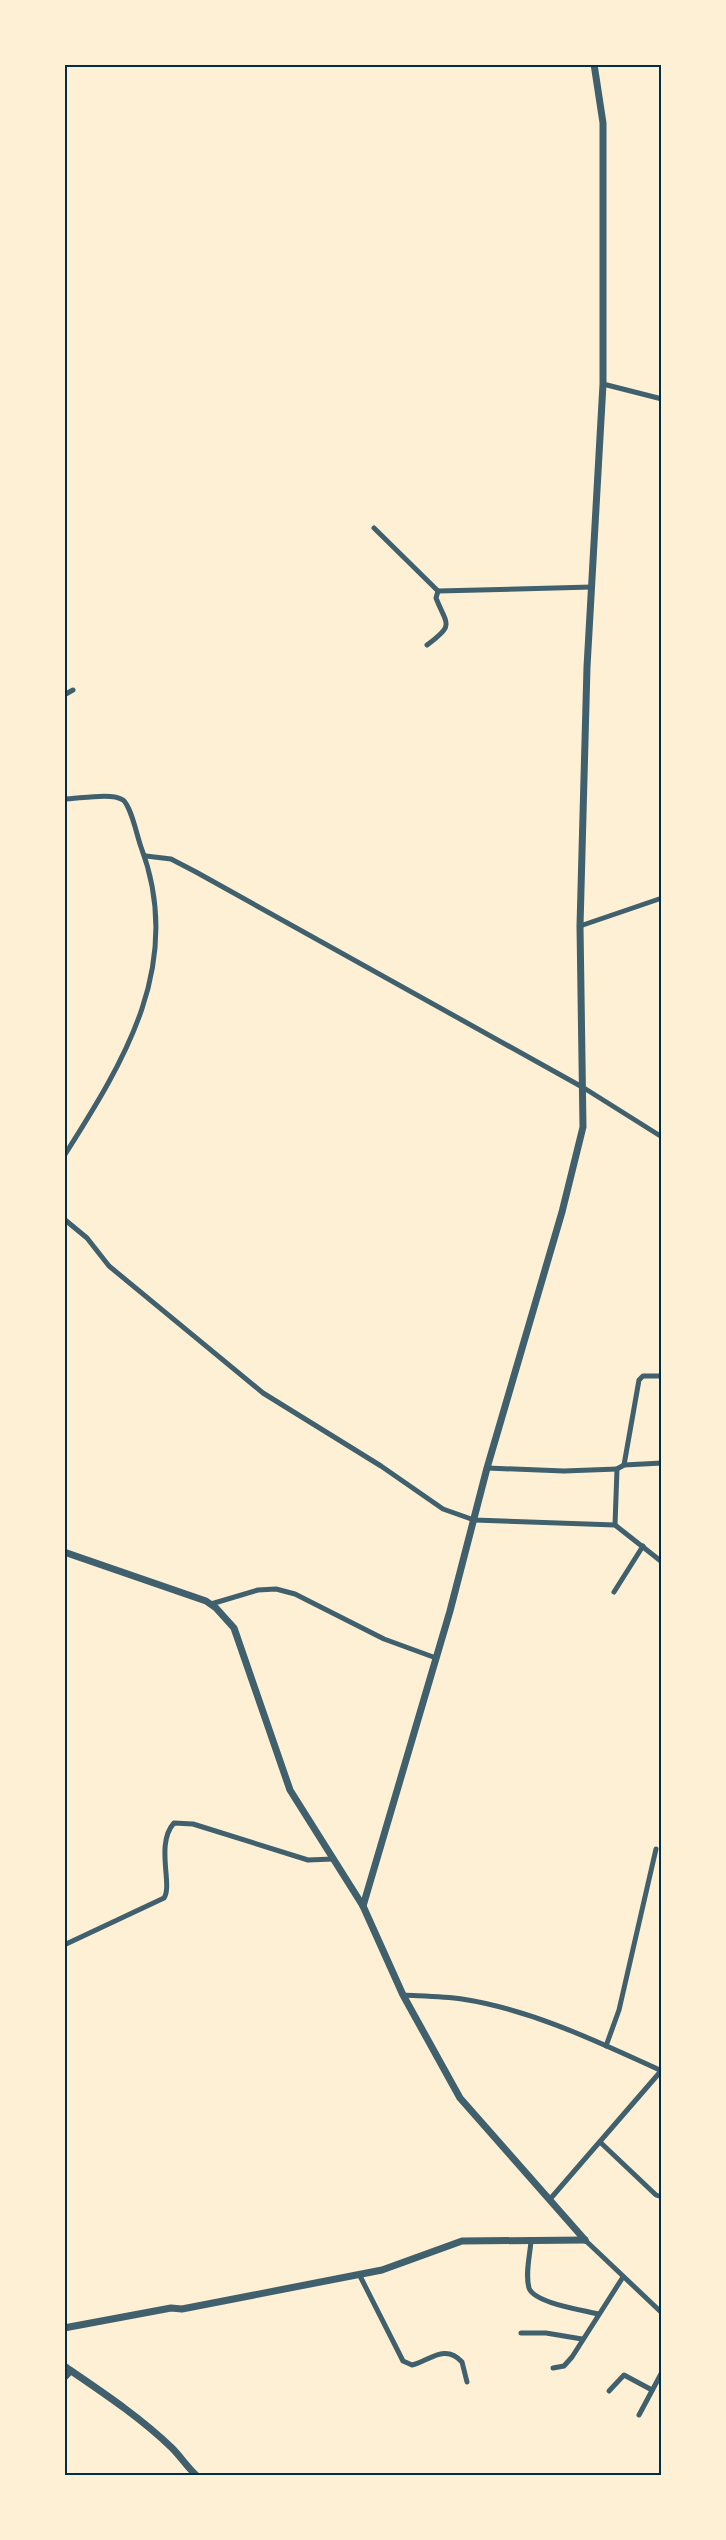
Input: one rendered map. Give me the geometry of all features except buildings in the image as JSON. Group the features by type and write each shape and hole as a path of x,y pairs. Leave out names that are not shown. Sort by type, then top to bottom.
{"street":[{"path":"363,1906 436,1658 487,1468 581,1141 584,1088 580,926 592,587 603,384 603,123 594,64"},
{"path":"603,384 662,399"},
{"path":"374,528 438,591 592,587"},
{"path":"427,645 446,631 447,625 436,598 438,591"},
{"path":"64,695 73,690"},
{"path":"64,799 115,797 123,800 152,876 156,915 152,980 125,1050 96,1106 64,1156"},
{"path":"146,856 171,859 196,872 584,1088 662,1137"},
{"path":"580,926 662,898"},
{"path":"64,1219 87,1238 109,1266 263,1393 381,1466 443,1509 474,1520 615,1525 662,1562"},
{"path":"624,1465 639,1380 643,1376 662,1376"},
{"path":"487,1468 541,1471 616,1469 624,1465 662,1463"},
{"path":"615,1525 616,1469"},
{"path":"614,1592 643,1546"},
{"path":"64,1552 211,1604 234,1628 290,1790 363,1906 403,1995 460,2098 585,2240 662,2313"},
{"path":"211,1604 258,1590 276,1589 295,1594 384,1639 436,1658"},
{"path":"64,1945 164,1898 167,1888 164,1856 168,1834 174,1823 193,1824 308,1860 333,1859"},
{"path":"606,2046 619,2010 656,1849"},
{"path":"403,1995 463,1999 519,2012 577,2032 661,2071 550,2198"},
{"path":"600,2142 656,2195 662,2197"},
{"path":"64,2328 171,2308 182,2309 382,2270 462,2241 585,2240"},
{"path":"531,2241 528,2279 532,2293 539,2300 598,2314"},
{"path":"358,2274 403,2361 412,2365 432,2355 450,2355 462,2362 467,2382"},
{"path":"553,2368 568,2363 622,2277"},
{"path":"521,2333 546,2332 582,2339"},
{"path":"64,2366 142,2423 174,2450 182,2462 197,2475"},
{"path":"64,2379 72,2371"},
{"path":"639,2415 662,2372"},
{"path":"609,2391 624,2375 652,2390"}]}
